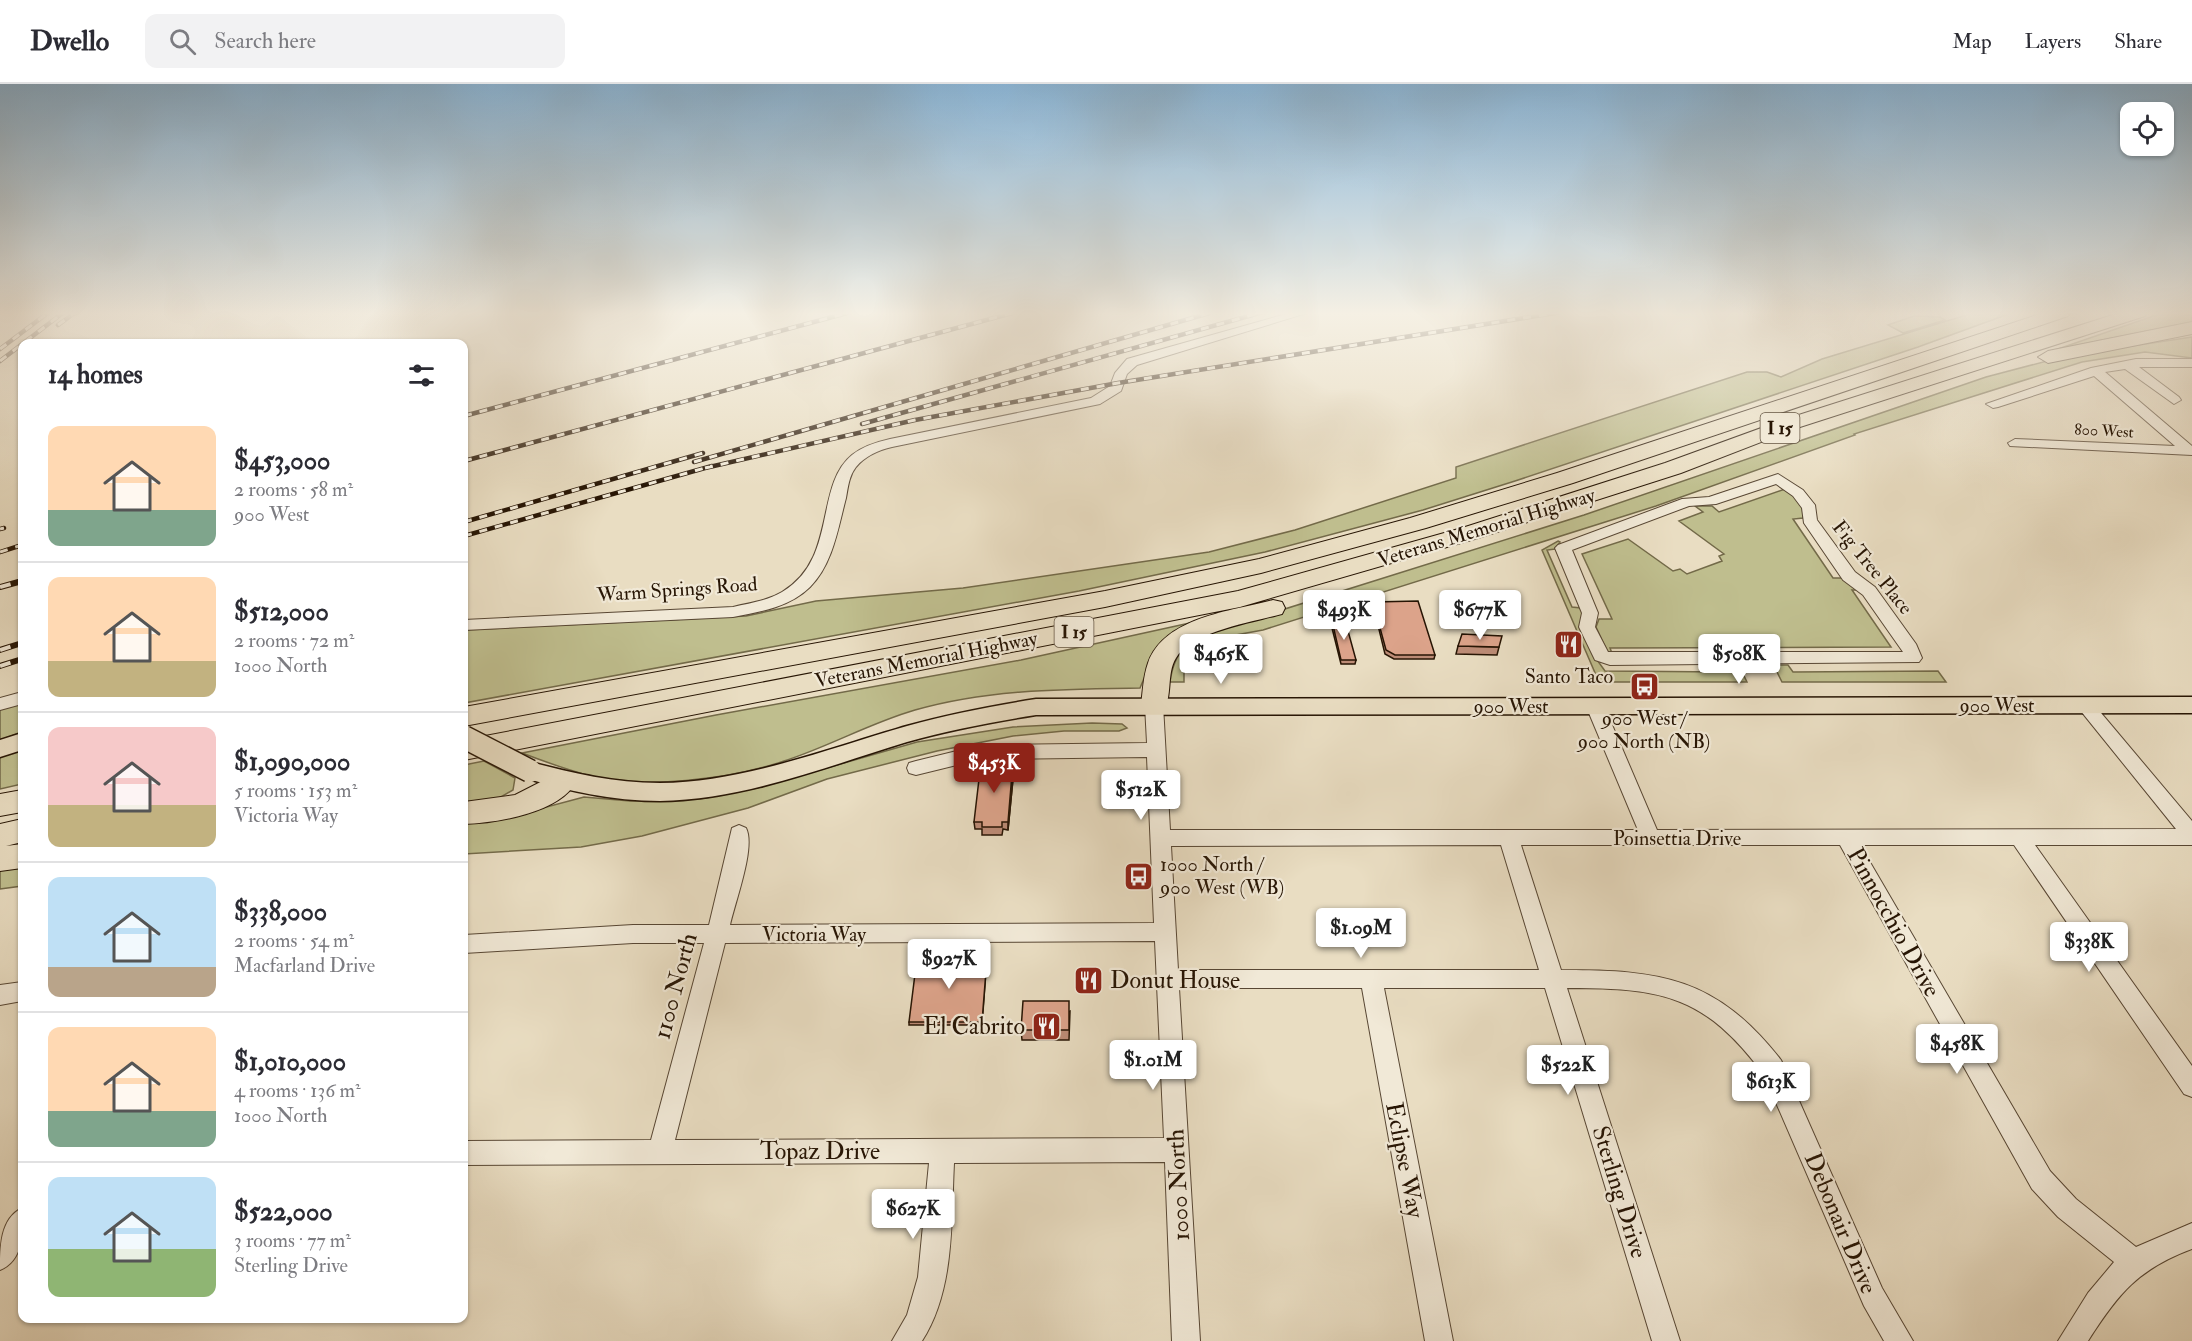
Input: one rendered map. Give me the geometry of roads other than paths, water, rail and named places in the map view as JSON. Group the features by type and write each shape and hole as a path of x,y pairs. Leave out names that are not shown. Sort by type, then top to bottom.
{"highway":[{"name":"Veterans Memorial Highway","path":"468,716 1105,599 1261,566 1418,523 1565,478 1882,371"},
{"name":"Veterans Memorial Highway","path":"468,749 1240,599 1470,533 1673,468 1793,423 1957,371"},
{"path":"1888,393 1983,371"},
{"path":"1154,705 1159,668 1167,651 1183,636 1440,558 1625,493 1673,468"},
{"path":"468,813 500,811 521,806 549,793 562,782"},
{"path":"0,805 18,802"},
{"path":"0,836 18,832"},
{"path":"0,859 18,857"}],"main road":[{"name":"900 West","path":"468,739 530,771 562,782 614,791 648,792 732,784 982,713 1036,707 2192,705"},
{"path":"0,749 18,742"}],"street":[{"name":"Warm Springs Road","path":"468,625 734,612 775,604 801,589 819,565 843,475 853,459 868,450 890,442 1095,401 1116,388 1123,371"},
{"path":"1993,404 2096,371 2191,451"},
{"path":"2136,371 2174,400"},
{"name":"800 West","path":"2015,443 2191,451"},
{"name":"Fig Tree Place","path":"1778,478 1796,490 1809,506 1810,521 1849,576 1869,591 1910,648 1913,658 1603,658 1588,631 1590,613 1562,550 1567,544 1687,502 1711,501 1778,478"},
{"path":"0,704 18,699"},
{"name":"1000 North","path":"1154,705 1186,1341"},
{"path":"2085,705 2192,836"},
{"path":"1595,706 1651,838"},
{"path":"916,768 965,756 998,752 1156,750"},
{"name":"1100 North","path":"660,1152 739,849 739,833"},
{"name":"Poinsettia Drive","path":"1161,838 2192,836"},
{"path":"2019,837 2192,1086"},
{"name":"Sterling Drive","path":"1509,838 1666,1341"},
{"name":"Pinnocchio Drive","path":"1846,838 2041,1180 2067,1208 2133,1261"},
{"name":"Victoria Way","path":"468,944 606,934 1166,932"},
{"path":"1168,979 1553,979"},
{"name":"Eclipse Way","path":"1371,979 1439,1341"},
{"name":"Debonair Drive","path":"1553,979 1623,979 1676,989 1712,1007 1746,1034 1761,1050 1780,1082 1873,1297 1899,1341"},
{"path":"0,995 18,993"},
{"name":"Topaz Drive","path":"468,1153 1176,1150"},
{"path":"906,1341 919,1321 930,1288 942,1151"},
{"path":"0,1257 18,1228"},
{"path":"2072,1341 2107,1288 2133,1261 2164,1245 2192,1236"}],"railway":[{"path":"468,415 633,371"},
{"path":"468,460 799,371"},
{"path":"694,462 1010,371"},
{"path":"862,424 1053,371"},
{"path":"705,468 915,420 1195,371"},
{"path":"468,521 703,453"},
{"path":"468,535 712,466"},
{"path":"0,529 4,528"},
{"path":"0,552 18,546"},
{"path":"0,587 18,582"},
{"path":"0,650 18,644"},
{"path":"0,666 18,660"}],"place":[{"name":"Santo Taco","path":"1569,645"},
{"name":"900 West / 900 North (NB)","path":"1644,687"},
{"name":"1000 North / 900 West (WB)","path":"1139,876"},
{"name":"Donut House","path":"1089,980"},
{"name":"El Cabrito","path":"1046,1026"}]}
